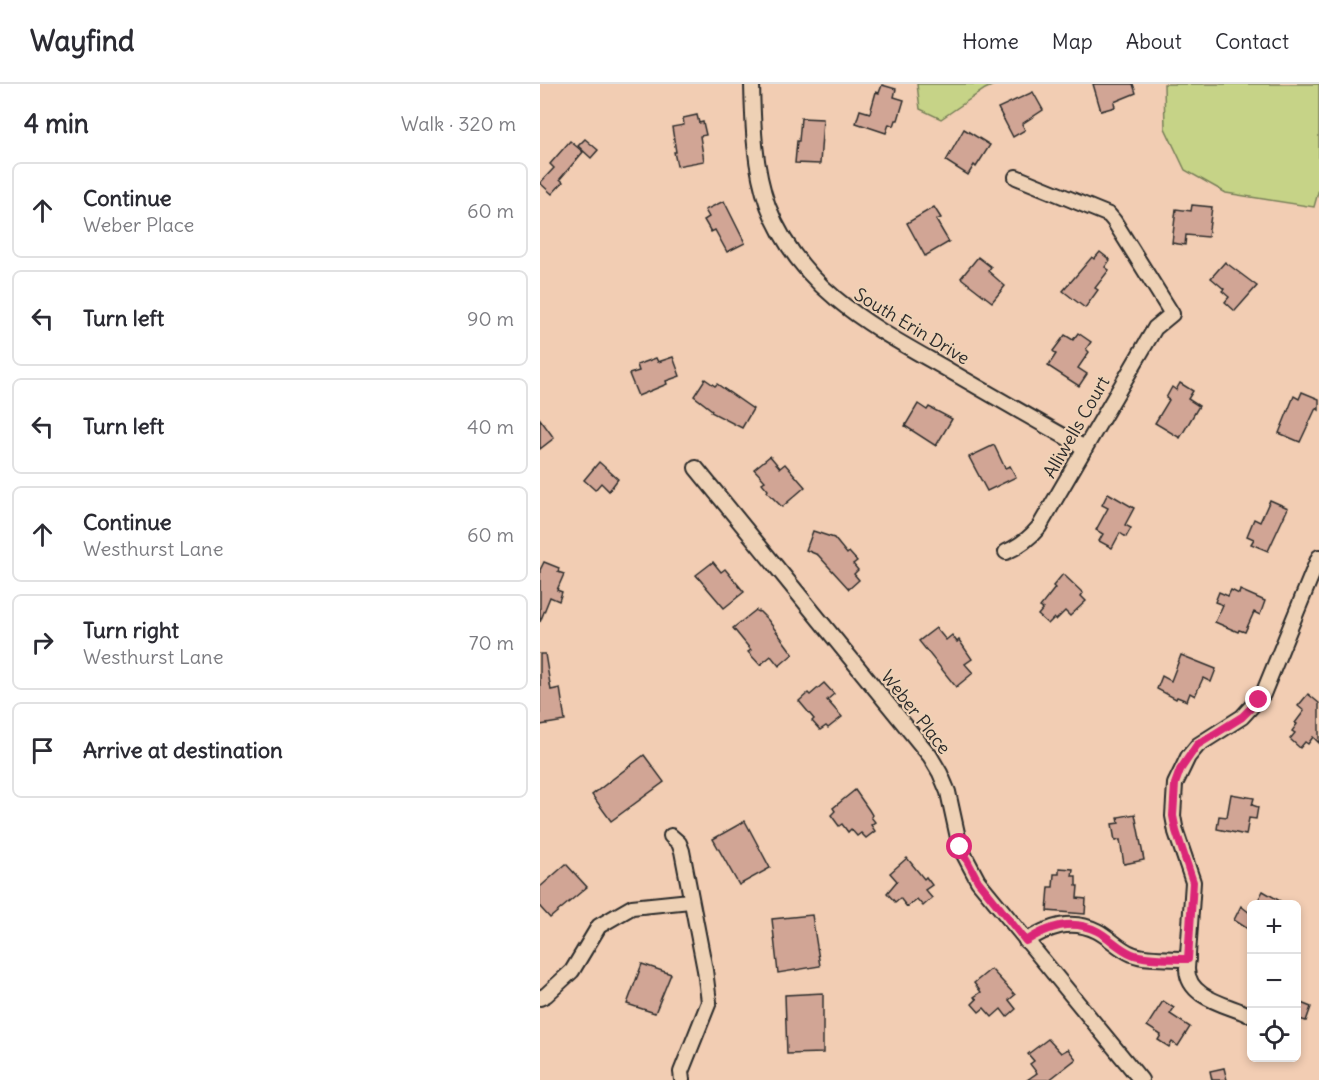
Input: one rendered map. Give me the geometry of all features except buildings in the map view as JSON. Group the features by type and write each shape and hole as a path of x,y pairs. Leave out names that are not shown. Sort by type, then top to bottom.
{"street":[{"name":"South Erin Drive","path":"752,84 757,161 768,205 789,246 818,284 837,302 876,329 1085,448"},
{"name":"Alliwells Court","path":"1006,552 1024,542 1039,528 1155,328 1172,314 1109,215 1016,177"},
{"name":"Weber Place","path":"696,468 930,756 948,792 955,831 968,865 978,881 1141,1080"},
{"path":"1247,1014 1199,994 1194,990 1188,975 1193,882 1176,831 1173,816 1174,792 1180,770 1197,745 1242,717 1259,700 1276,667 1319,557"},
{"path":"671,836 679,843 682,851 709,1002 681,1072 681,1080"},
{"path":"540,998 546,996 572,971 599,926 632,907 690,901"},
{"path":"1026,941 1058,925 1079,926 1096,930 1135,955 1188,959"}],"green space":[{"path":"917,84 996,84 941,119 920,109"},
{"path":"1164,84 1319,84 1319,189 1314,207 1226,193 1185,170 1165,128"}],"route":[{"path":"960,847 978,881 1026,941 1058,925 1079,926 1096,930 1135,955 1188,959 1193,882 1173,816 1175,784 1180,770 1197,745 1242,717 1259,700"}]}
